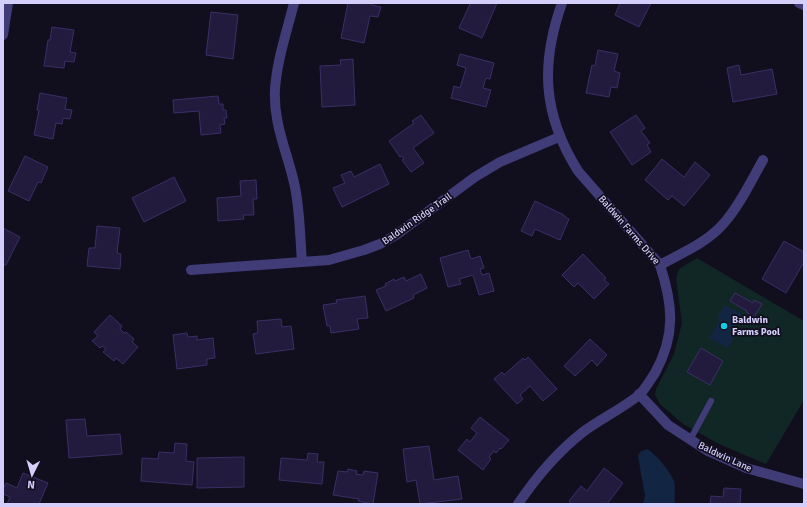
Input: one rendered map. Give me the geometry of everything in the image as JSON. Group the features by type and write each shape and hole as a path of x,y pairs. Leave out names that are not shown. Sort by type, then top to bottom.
{"street":[{"path":"3,35 8,3"},
{"path":"294,3 277,68 275,108 277,126 298,204 302,262"},
{"name":"Baldwin Farms Drive","path":"518,504 533,482 550,462 583,432 640,394 652,378 662,360 669,337 671,310 666,284 660,265 578,171 567,154 559,137 552,112 548,84 548,61 552,38 562,3"},
{"path":"799,3 804,5"},
{"name":"Baldwin Ridge Trail","path":"191,270 329,260 380,244 396,235 475,177 500,162 559,137"},
{"path":"660,265 698,244 724,224 763,160"},
{"name":"Baldwin Lane","path":"640,394 668,425 708,451 746,468 804,484"}],"lane":[{"path":"690,440 711,401"}],"green space":[{"path":"697,258 804,321 804,400 766,464 719,444 683,424 660,404 655,395 656,389 674,354 682,323 676,279 679,269"}],"water":[{"name":"Baldwin Farms Pool","path":"725,305 742,314 735,327 733,326 729,333 735,336 728,348 709,338 720,320 717,318"},
{"path":"647,449 651,451 672,477 675,484 675,504 643,504 645,496 638,456 640,452"}],"building":[{"path":"348,3 372,3 372,5 381,7 378,17 370,16 364,43 341,38"},
{"path":"467,3 497,3 482,38 459,28 470,4"},
{"path":"620,3 651,3 639,27 615,15"},
{"path":"211,12 238,15 233,59 206,55"},
{"path":"52,27 74,30 70,52 76,53 74,62 65,61 64,68 44,66 48,40 50,40"},
{"path":"598,50 618,54 614,71 620,73 617,88 611,87 609,97 586,93 592,65 595,66"},
{"path":"460,54 494,63 490,79 486,78 483,88 491,90 486,107 451,98 454,86 460,88 466,68 457,65"},
{"path":"353,59 355,105 322,107 320,66 341,65 340,60"},
{"path":"739,65 741,75 772,69 777,94 733,102 727,68"},
{"path":"40,93 67,98 65,109 72,110 70,119 63,118 62,124 56,123 53,139 34,135 39,110 37,110"},
{"path":"218,96 219,104 223,104 223,110 226,110 227,118 224,118 225,124 220,125 221,133 201,135 199,111 174,113 173,100"},
{"path":"421,115 434,133 413,148 424,163 411,172 402,160 404,159 402,156 400,157 389,141 414,123 412,121"},
{"path":"636,115 645,128 641,131 650,143 647,145 651,152 632,165 610,132"},
{"path":"25,156 48,167 41,183 38,182 29,201 8,191"},
{"path":"662,159 684,177 695,162 710,175 684,206 672,196 668,200 645,180"},
{"path":"380,164 389,184 342,207 333,188 345,183 341,175 351,171 354,177"},
{"path":"174,177 186,201 144,222 132,198"},
{"path":"256,180 257,199 253,199 254,215 243,215 244,219 218,221 217,198 241,196 240,181"},
{"path":"535,201 569,219 560,240 535,229 532,236 521,231"},
{"path":"97,226 120,228 117,253 121,254 120,269 87,266 89,248 95,248"},
{"path":"3,228 20,237 6,265 3,265"},
{"path":"784,241 804,252 804,262 786,293 762,279"},
{"path":"468,250 471,259 480,256 484,268 480,269 482,275 489,273 494,291 479,295 473,275 459,279 461,284 448,287 440,258"},
{"path":"583,254 606,278 604,280 609,284 594,299 578,283 574,287 562,275"},
{"path":"421,274 427,288 413,295 414,298 386,311 376,290 386,286 385,284 394,279 395,281 404,277 406,281"},
{"path":"735,293 753,303 754,300 762,304 754,317 730,301"},
{"path":"365,296 368,318 357,319 359,329 331,333 330,326 327,326 323,305 337,303 336,300"},
{"path":"110,315 122,326 120,329 124,333 126,332 134,339 132,342 138,347 123,364 116,358 114,361 103,352 106,349 102,346 100,348 92,341 98,336 94,332"},
{"path":"281,319 282,327 291,326 294,349 256,354 253,334 258,333 257,321"},
{"path":"187,333 188,337 197,336 197,340 213,338 215,358 207,359 207,365 177,369 173,335"},
{"path":"590,339 607,355 597,366 592,360 575,376 564,366"},
{"path":"701,348 723,361 710,385 687,372"},
{"path":"528,357 557,389 543,401 530,386 520,395 523,399 517,404 494,379 502,372 504,375 523,358 525,360"},
{"path":"480,417 509,440 496,453 494,451 489,457 491,459 483,470 458,450 467,439 470,442 477,433 471,428"},
{"path":"85,419 87,436 120,434 122,454 69,458 66,420"},
{"path":"175,443 187,444 186,461 194,462 192,485 141,481 142,458 158,459 159,452 174,453"},
{"path":"429,446 434,480 458,476 462,499 420,504 416,480 407,482 403,449"},
{"path":"308,453 318,454 317,462 324,462 322,484 279,480 281,458 307,460"},
{"path":"244,457 244,487 197,488 197,458"},
{"path":"604,468 623,483 607,504 572,504 569,501 581,486 587,491"},
{"path":"348,469 357,471 356,474 363,475 364,471 378,473 373,504 358,501 359,499 333,495 338,471 347,472"},
{"path":"23,473 48,483 39,504 7,504 10,497 3,494 3,489 6,483 17,488"},
{"path":"724,488 741,489 740,504 710,504 711,496 723,497"}],"place":[{"name":"Baldwin Farms Pool","path":"724,326"}]}
